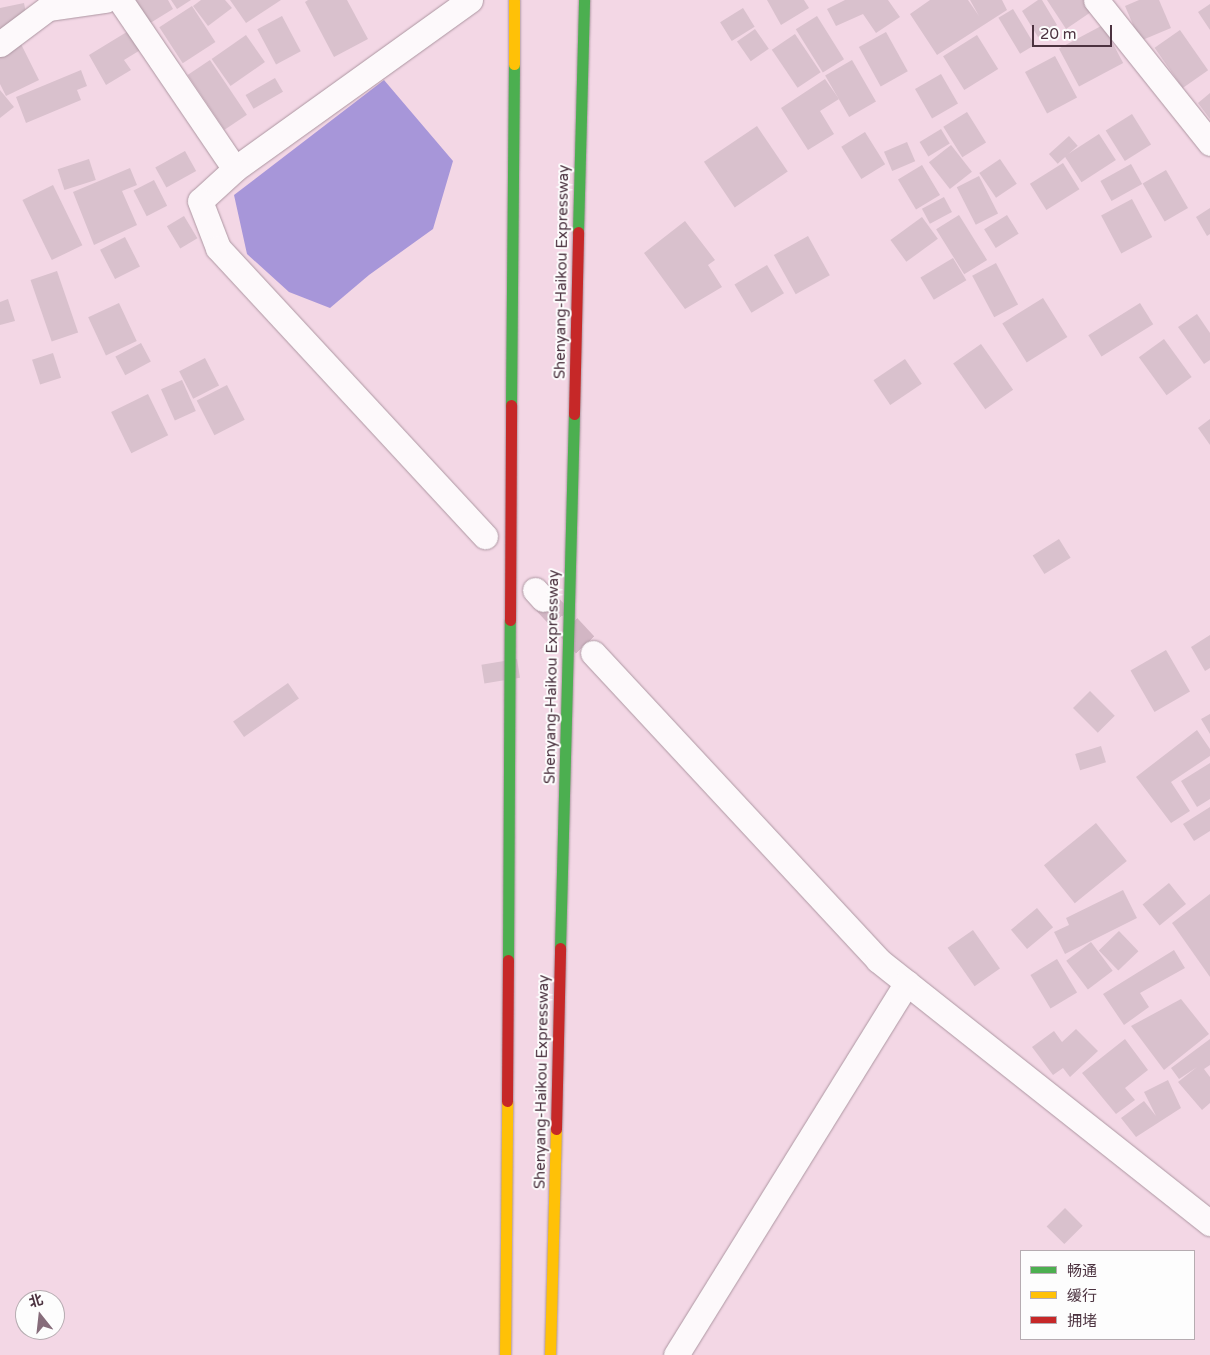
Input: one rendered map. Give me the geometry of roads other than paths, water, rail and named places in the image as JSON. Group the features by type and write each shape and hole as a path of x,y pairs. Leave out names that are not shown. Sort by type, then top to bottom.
{"highway":[{"path":"505,1352 514,0"},
{"name":"Shenyang-Haikou Expressway","path":"550,1350 584,0"}],"street":[{"path":"0,44 48,8 105,0"},
{"path":"120,0 235,169"},
{"path":"470,0 235,169 200,200 218,248 485,536"},
{"path":"1096,0 1210,143"},
{"path":"593,653 878,960 1210,1223"},
{"path":"676,1355 907,983"}],"tunnel":[{"path":"543,599 593,653"}]}
